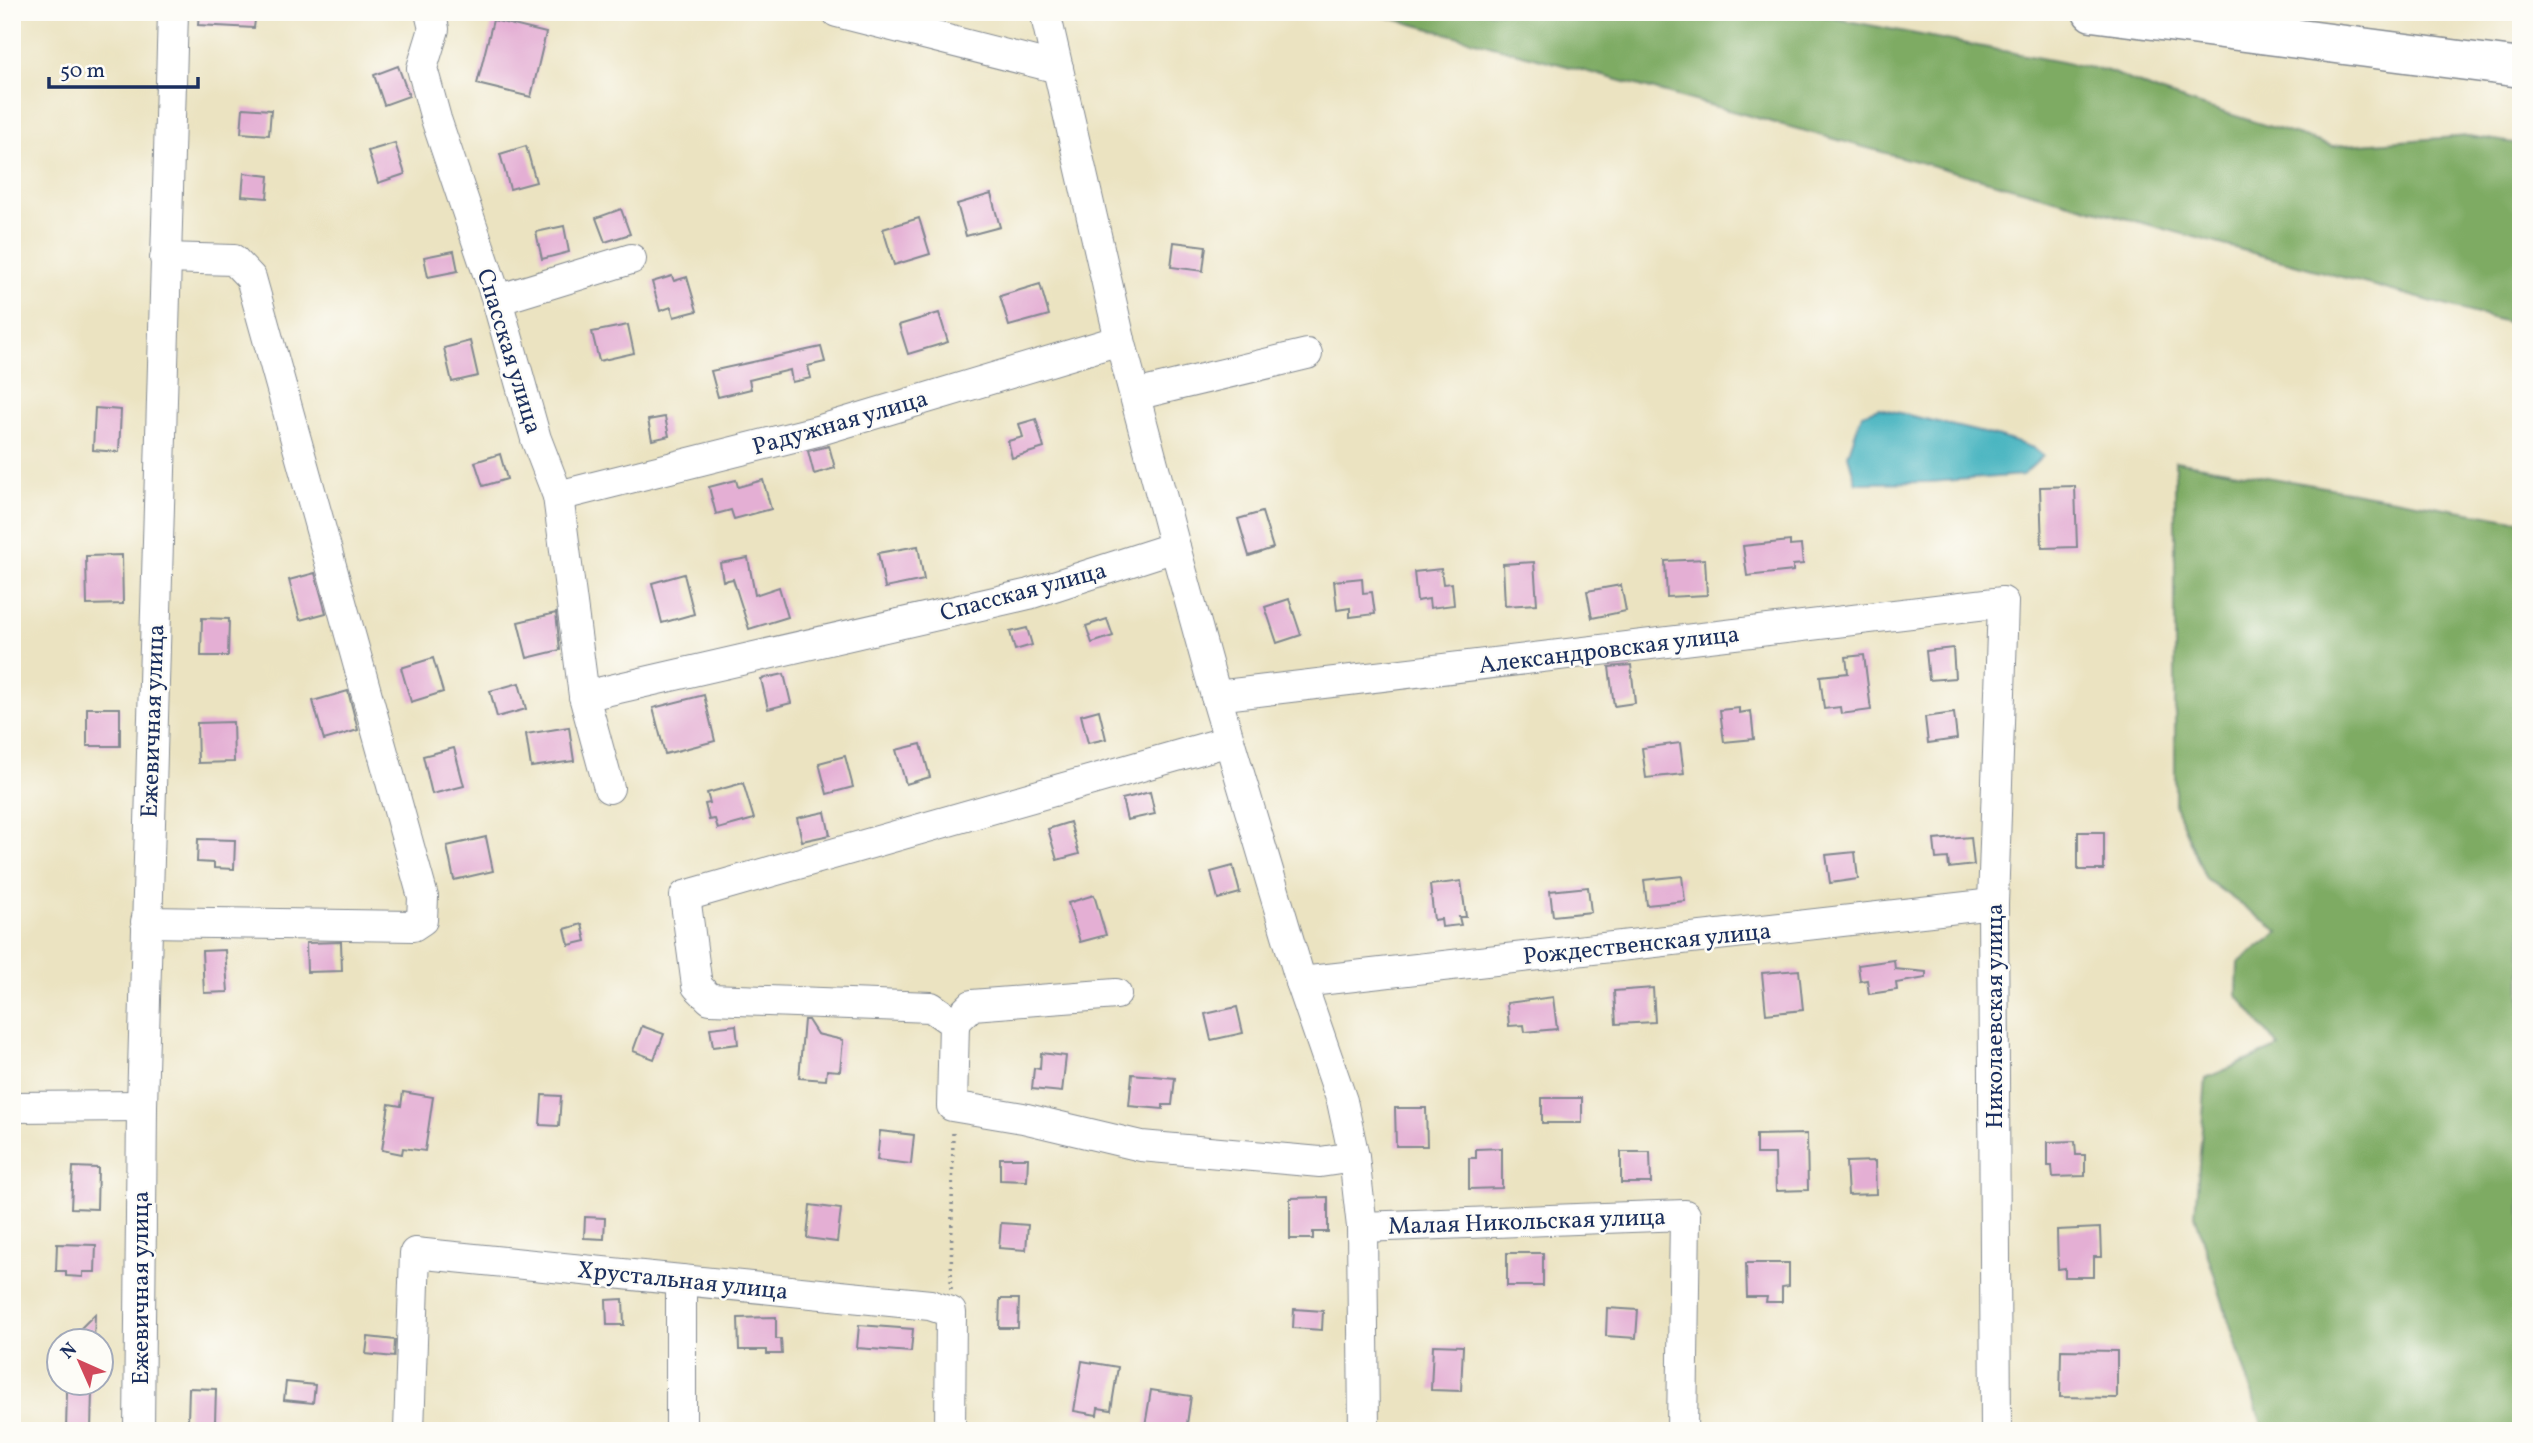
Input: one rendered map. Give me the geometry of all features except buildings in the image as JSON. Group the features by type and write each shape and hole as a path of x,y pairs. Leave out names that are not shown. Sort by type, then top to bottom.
{"highway":[{"path":"2092,12 2246,35 2521,68"}],"street":[{"name":"Ежевичная улица","path":"139,1431 146,922 173,12"},
{"name":"Спасская улица","path":"430,12 434,29 422,68 436,119 498,300 536,439 558,496 584,696 609,789"},
{"path":"837,12 1058,68"},
{"path":"1045,12 1120,340 1175,547 1229,741 1301,982 1342,1101 1354,1157 1362,1227 1364,1431"},
{"path":"146,922 413,926 422,920 423,897 251,278 234,260 165,258"},
{"path":"498,300 631,259"},
{"name":"Радужная улица","path":"558,496 817,431 1120,340"},
{"path":"1135,396 1307,354"},
{"name":"Спасская улица","path":"584,696 1029,594 1175,547"},
{"name":"Александровская улица","path":"1216,696 2003,602"},
{"name":"Николаевская улица","path":"1996,1431 1993,904 2003,602"},
{"path":"954,1023 931,1007 710,999 697,986 685,896 1229,741"},
{"name":"Рождественская улица","path":"1301,982 1993,904"},
{"path":"1116,995 972,1005 954,1023 952,1106 1023,1118 1141,1146 1320,1162 1354,1157"},
{"path":"12,1107 142,1106"},
{"name":"Малая Никольская улица","path":"1362,1227 1685,1215 1682,1431"},
{"name":"Хрустальная улица","path":"409,1431 415,1253 930,1304 951,1312"},
{"path":"681,1280 681,1431"},
{"path":"950,1431 951,1312"}],"path":[{"path":"951,1312 954,1148 952,1106"}],"green space":[{"path":"1368,12 1802,12 2108,71 2165,94 2332,146 2469,136 2521,144 2521,326"},
{"path":"2175,461 2521,521 2521,1431 2264,1431 2195,1215 2206,1078 2279,1047 2237,995 2238,963 2279,932 2206,879 2175,806"}],"water":[{"path":"1879,408 2000,437 2033,448 2043,456 2023,475 1930,482 1856,483 1848,455 1862,414"}]}
